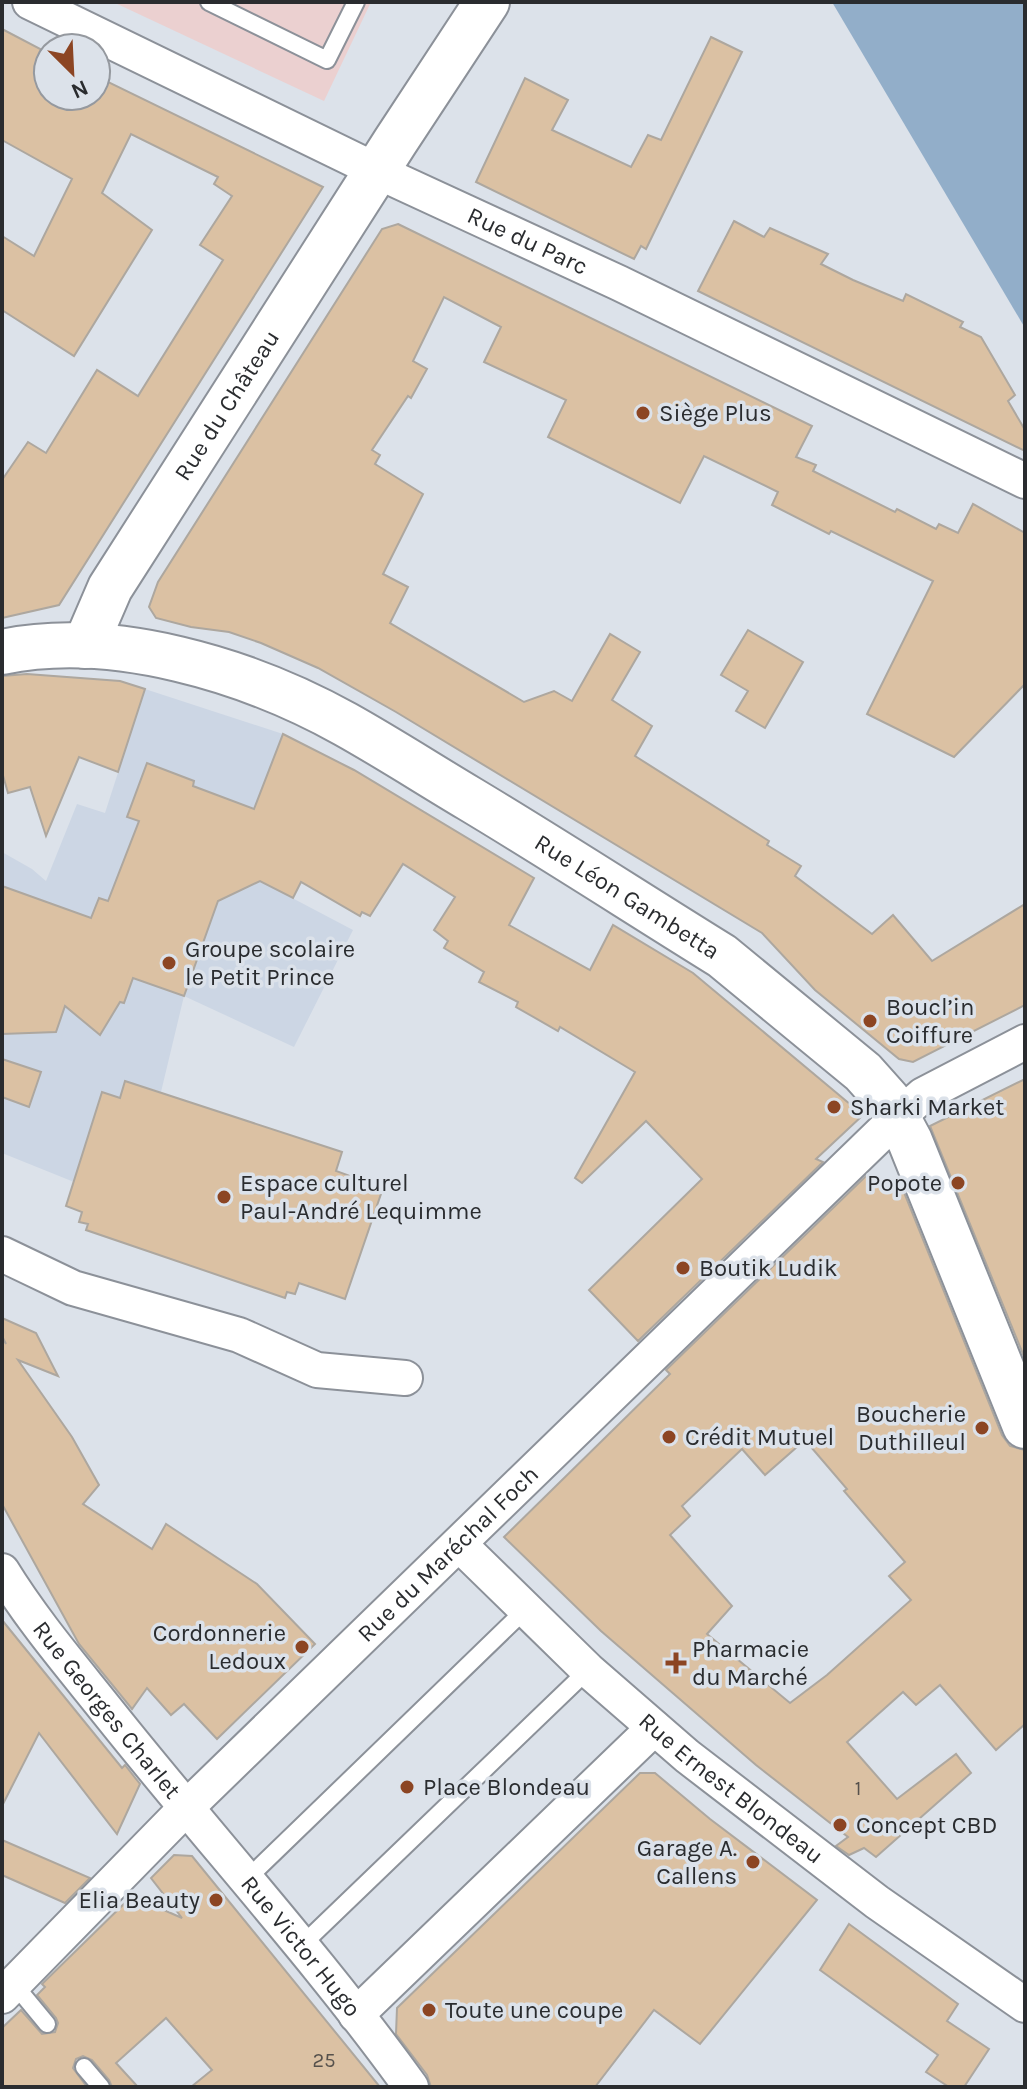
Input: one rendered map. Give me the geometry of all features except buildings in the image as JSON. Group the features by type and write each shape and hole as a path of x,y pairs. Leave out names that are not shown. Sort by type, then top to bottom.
{"street":[{"name":"Rue du Parc","path":"30,2 1025,481"},
{"name":"Rue du Château","path":"85,646 110,588 487,2"},
{"name":"Rue Léon Gambetta","path":"2,652 50,645 139,652 217,671 270,689 345,724 722,956 863,1072 899,1116 1025,1426"},
{"name":"Rue du Maréchal Foch","path":"8,1990 185,1809 899,1116 937,1087 1025,1042"},
{"path":"2,1254 73,1288 239,1335 317,1370 405,1378"},
{"name":"Rue Ernest Blondeau","path":"459,1544 588,1670 654,1728 852,1883 1023,2000"},
{"name":"Rue Georges Charlet","path":"2,1571 39,1626 185,1809"},
{"path":"356,2015 654,1728"},
{"name":"Rue Victor Hugo","path":"185,1809 302,1945 411,2087"}],"lane":[{"path":"209,2 327,60 356,2"},
{"path":"247,1879 526,1609"},
{"path":"302,1945 588,1670"},
{"path":"8,1990 47,2024"},
{"path":"84,2067 101,2087"}],"shaded area":[{"path":"113,2 371,2 324,101"},
{"name":"Groupe scolaire le Petit Prince","path":"145,689 283,734 236,861 258,880 353,930 294,1047 184,996 161,1092 135,1084 133,1089 123,1086 120,1098 102,1092 74,1182 2,1153 2,852 46,881 77,804 105,813"}],"water":[{"path":"832,2 1025,2 1025,328"}],"place":[{"name":"Siège Plus","path":"643,413"},
{"name":"Groupe scolaire le Petit Prince","path":"169,963"},
{"name":"Boucl’in Coiffure","path":"870,1021"},
{"name":"Sharki Market","path":"834,1107"},
{"name":"Popote","path":"958,1183"},
{"name":"Espace culturel Paul-André Lequimme","path":"224,1197"},
{"name":"Boutik Ludik","path":"683,1268"},
{"name":"Boucherie Duthilleul","path":"982,1428"},
{"name":"Crédit Mutuel","path":"669,1437"},
{"name":"Cordonnerie Ledoux","path":"302,1647"},
{"name":"Pharmacie du Marché","path":"676,1663"},
{"name":"Place Blondeau","path":"407,1787"},
{"name":"Concept CBD","path":"840,1825"},
{"name":"Garage A. Callens","path":"753,1862"},
{"name":"Elia Beauty","path":"216,1900"},
{"name":"Toute une coupe","path":"429,2010"}]}
